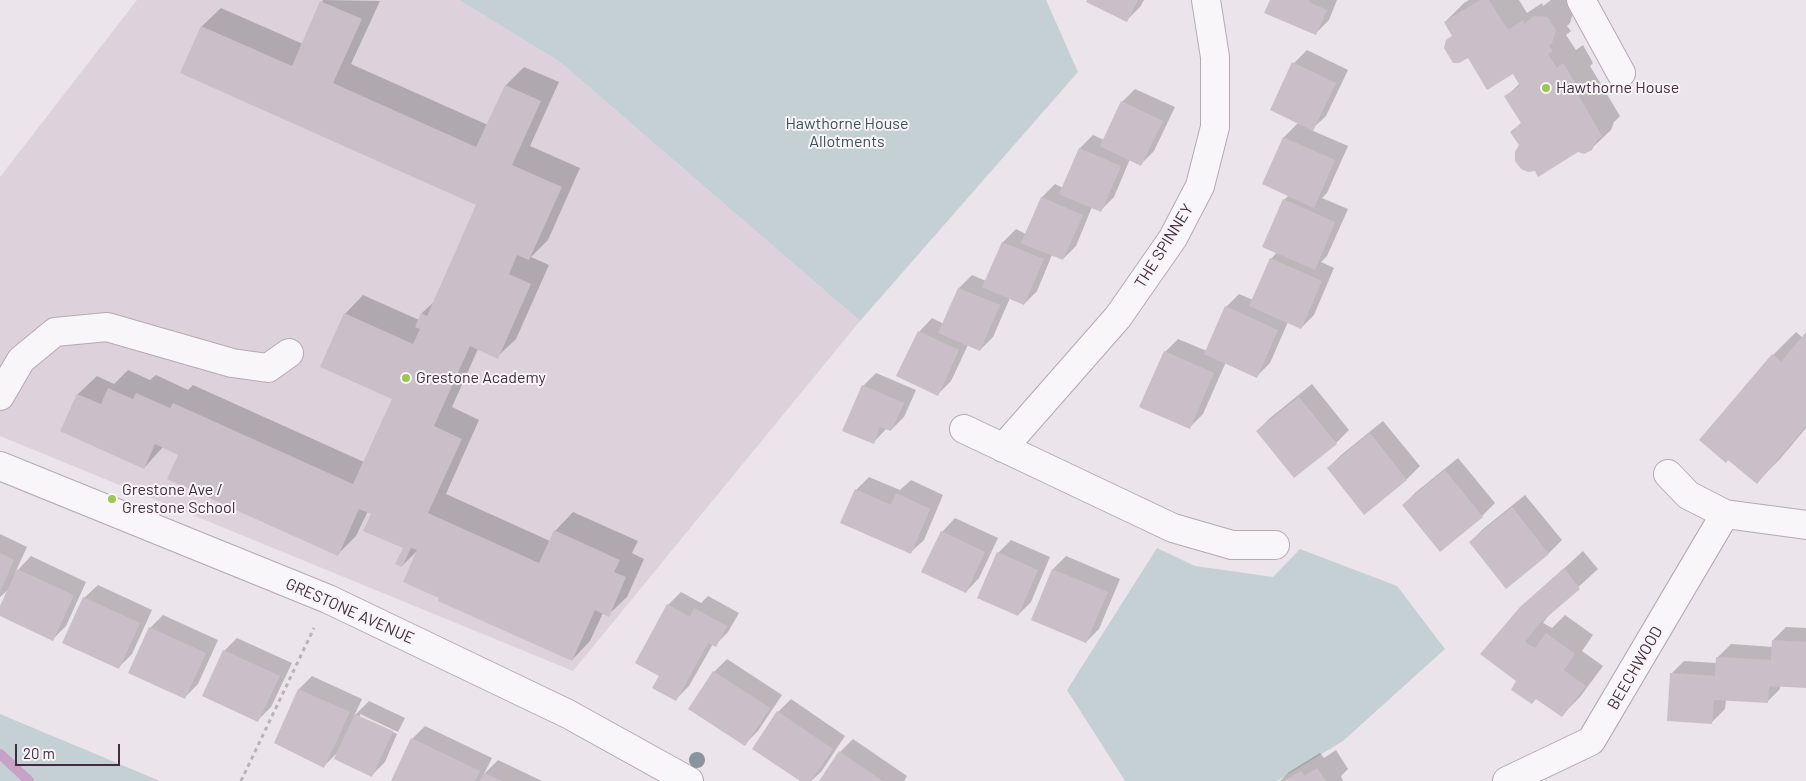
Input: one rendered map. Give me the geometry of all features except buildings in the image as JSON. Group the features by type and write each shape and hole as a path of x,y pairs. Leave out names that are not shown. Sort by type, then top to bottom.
{"street":[{"name":"THE SPINNEY","path":"1003,448 1118,317 1173,238 1200,186 1215,127 1215,57 1206,0"},
{"path":"1581,0 1621,73"},
{"path":"0,396 21,360 55,332 107,327 232,363 268,368 289,354"},
{"path":"964,429 1173,528 1232,545 1275,545"},
{"name":"GRESTONE AVENUE","path":"0,466 328,599 568,714 689,781"},
{"path":"1668,474 1688,496 1725,514 1806,525"},
{"name":"BEECHWOOD","path":"1507,781 1592,741 1725,514"}],"path":[{"path":"241,781 328,599"}],"shaded area":[{"name":"Grestone Academy","path":"137,0 459,0 560,62 860,321 573,671 0,436 0,177"}],"green space":[{"name":"Hawthorne House Allotments","path":"459,0 1046,0 1078,72 860,321 560,62"},
{"path":"1157,548 1195,566 1273,577 1300,549 1397,586 1445,649 1343,741 1277,781 1125,781 1067,690"},
{"path":"0,714 160,781 0,781"}],"waterway":[{"path":"0,754 29,781"}],"place":[{"name":"Hawthorne House","path":"1546,88"},
{"name":"Grestone Academy","path":"406,378"},
{"name":"Grestone Ave / Grestone School","path":"112,499"}]}
